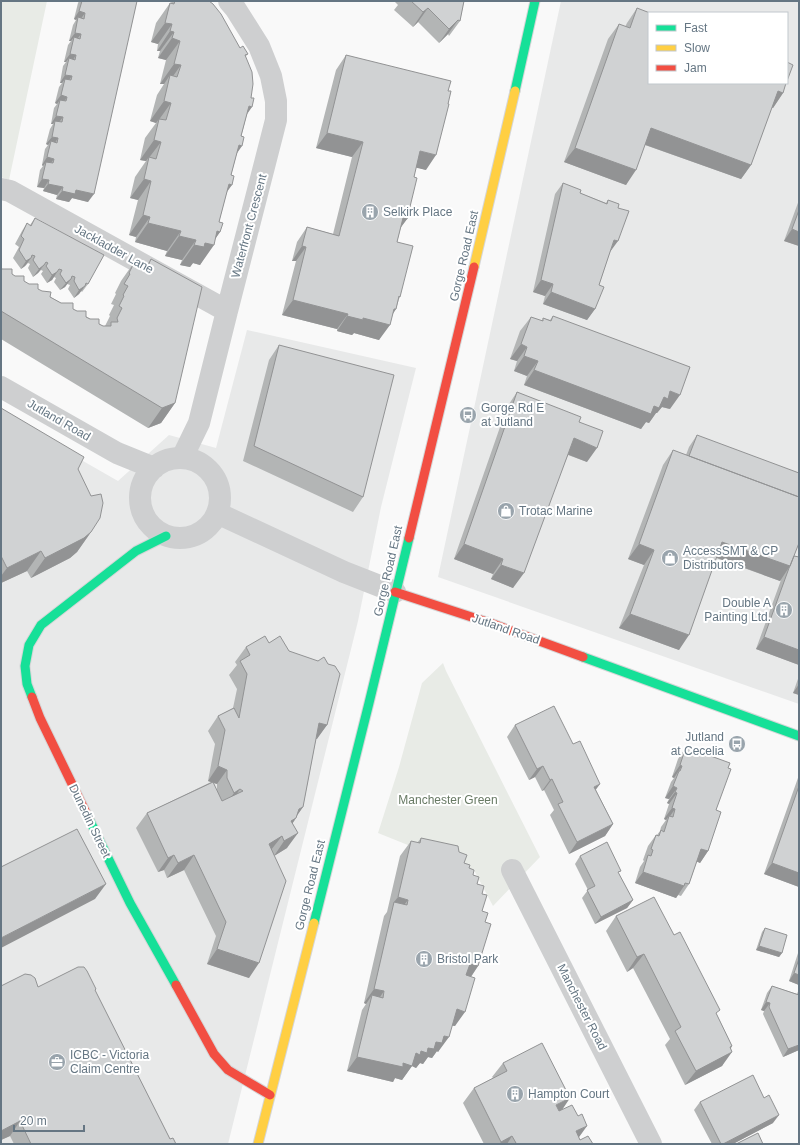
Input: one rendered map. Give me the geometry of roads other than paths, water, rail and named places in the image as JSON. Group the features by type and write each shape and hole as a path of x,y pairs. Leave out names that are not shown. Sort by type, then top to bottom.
{"main road":[{"name":"Gorge Road East","path":"258,1144 369,703 535,1"},
{"name":"Dunedin Street","path":"166,536 136,551 41,625 29,645 25,666 27,684 40,718 130,903 214,1054 228,1070 270,1095"},
{"name":"Jutland Road","path":"395,592 493,624 799,736"}],"street":[{"name":"Waterfront Crescent","path":"182,458 199,423 276,120 276,101 269,70 259,46 236,8 229,1"},
{"name":"Jackladder Lane","path":"1,189 10,192 227,311"},
{"name":"Jutland Road","path":"1,387 117,453 148,476"},
{"path":"182,458 202,464 214,475 220,491 220,507 216,517 210,525 200,533 189,537 178,538 166,536 156,530 148,522 142,510 140,498 148,476 162,462 182,458"},
{"name":"Jutland Road","path":"218,513 344,572 395,592"},
{"name":"Dunedin Street","path":"136,551 148,522"},
{"name":"Manchester Road","path":"512,870 651,1144"}],"place":[{"name":"Selkirk Place","path":"370,212"},
{"name":"Gorge Rd E at Jutland","path":"468,415"},
{"name":"Trotac Marine","path":"506,511"},
{"name":"AccessSMT & CP Distributors","path":"670,558"},
{"name":"Double A Painting Ltd.","path":"784,610"},
{"name":"Jutland at Cecelia","path":"737,744"},
{"name":"Bristol Park","path":"424,959"},
{"name":"ICBC - Victoria Claim Centre","path":"57,1062"},
{"name":"Hampton Court","path":"515,1094"}],"park label":[{"name":"Manchester Green","path":"448,800"}]}
